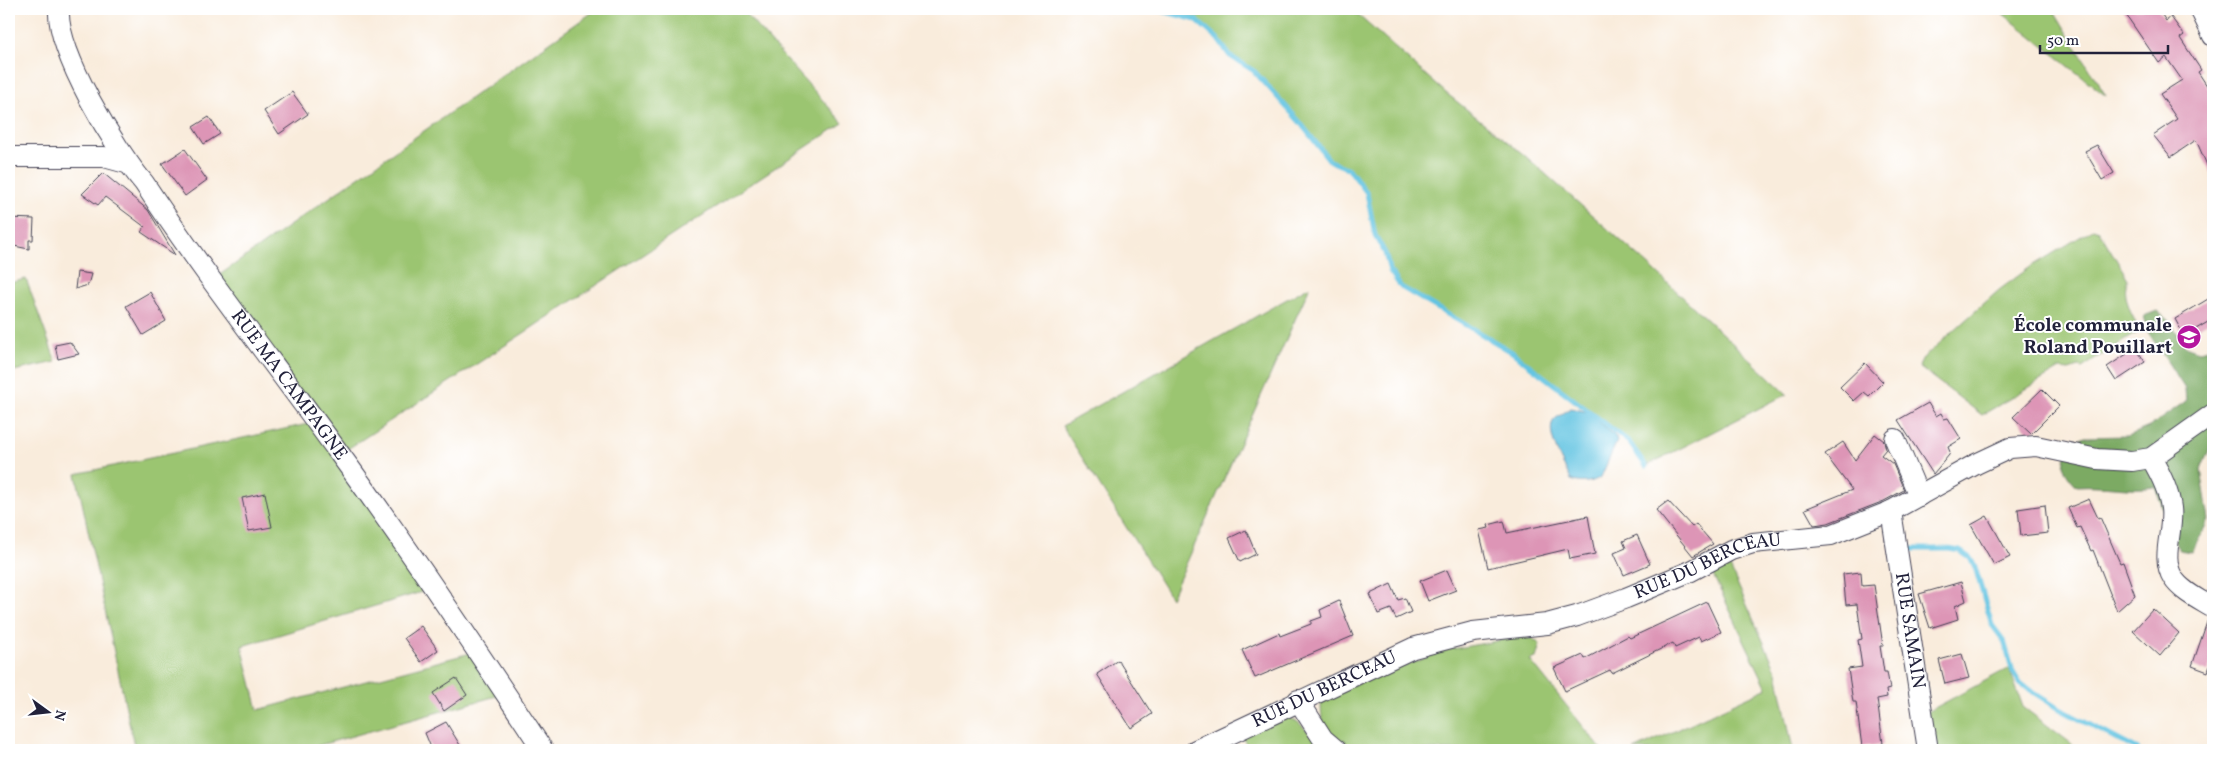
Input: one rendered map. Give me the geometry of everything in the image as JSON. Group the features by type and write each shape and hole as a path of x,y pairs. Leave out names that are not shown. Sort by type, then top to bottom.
{"street":[{"name":"RUE MA CAMPAGNE","path":"59,9 61,29 69,59 126,163 144,183 236,317 345,462 435,588 543,750"},
{"path":"2200,9 2213,36"},
{"path":"9,157 104,157 126,163"},
{"name":"RUE DU BERCEAU","path":"1196,750 1298,700 1430,643 1473,632 1547,624 1577,616 1691,571 1731,550 1753,543 1831,535 1891,511 2000,452 2017,447 2036,446 2082,456 2114,460 2132,461 2151,458 2213,414"},
{"path":"1895,439 1919,496"},
{"path":"2151,458 2159,472 2171,508 2167,558 2172,577 2178,584 2213,608"},
{"name":"RUE SAMAIN","path":"1891,511 1928,750"},
{"path":"1298,700 1323,739 1336,750"}],"green space":[{"path":"597,9 741,9 843,123 340,454 435,588 242,646 258,710 478,651 505,692 493,697 302,750 135,750 76,474 317,422 211,281"},
{"path":"1155,9 1351,9 1446,93 1523,154 1644,261 1787,394 1646,466 1628,442 1512,352 1401,287 1390,271 1385,253 1375,235 1367,193 1349,169 1330,161 1299,121 1254,72 1230,56 1217,38 1196,20"},
{"path":"1997,9 2053,9 2106,96"},
{"path":"2093,229 2099,231 2128,279 2126,298 2139,331 2082,368 2060,369 1982,415 1919,367 1922,359 1999,290 2029,268"},
{"path":"26,279 56,362 9,372 9,283"},
{"path":"1310,286 1171,598 1062,426"},
{"path":"2157,311 2169,320 2185,346 2199,351 2213,348 2213,440 2201,470 2209,520 2191,552 2179,550 2155,487 2077,486 2068,475 2064,466 2072,443 2085,437 2127,436 2149,427 2186,401 2185,389 2148,332 2144,316"},
{"path":"1728,563 1777,672 1793,750 1634,750 1767,688 1712,573"},
{"path":"1513,638 1532,638 1540,644 1536,658 1530,660 1602,750 1351,750 1336,740 1326,729 1322,715 1322,696 1447,650"},
{"path":"2009,668 2023,707 2076,747 2074,750 1933,750 1927,712"},
{"path":"1284,715 1298,722 1328,750 1251,750 1240,735"}],"water":[{"path":"1570,408 1588,412 1615,436 1617,441 1601,477 1594,481 1582,482 1571,480 1553,441 1552,426 1554,420"}],"building":[{"path":"2122,9 2158,9 2166,21 2171,17 2184,35 2180,38 2201,70 2198,72 2213,95 2213,179 2196,140 2171,157 2153,135 2177,119 2160,94 2182,80 2166,57 2159,63"},
{"path":"292,92 308,114 279,134 264,111"},
{"path":"209,117 220,134 204,144 193,127"},
{"path":"2097,145 2114,173 2102,180 2085,151"},
{"path":"185,149 207,180 185,196 162,164"},
{"path":"103,173 148,210 175,255 141,232 145,227 105,197 98,205 82,194"},
{"path":"9,218 34,219 33,240 29,240 29,249 9,245"},
{"path":"77,272 91,274 88,285 75,289"},
{"path":"150,292 166,321 143,335 126,306"},
{"path":"2213,296 2213,319 2184,336 2175,319"},
{"path":"70,342 79,354 58,359 55,345"},
{"path":"2136,348 2145,362 2116,381 2107,367"},
{"path":"1865,363 1883,382 1869,396 1864,392 1854,401 1840,387"},
{"path":"2042,389 2059,406 2031,434 2013,417"},
{"path":"1928,403 1936,416 1941,413 1944,419 1948,418 1961,439 1948,447 1949,455 1933,474 1898,420"},
{"path":"1875,434 1884,441 1886,449 1881,455 1893,464 1904,490 1884,501 1828,523 1814,525 1805,509 1852,490 1825,454 1843,442 1855,460"},
{"path":"265,493 272,527 249,531 242,498"},
{"path":"2089,499 2098,518 2100,517 2120,563 2123,562 2135,595 2117,611 2093,550 2091,551 2080,527 2077,528 2068,508"},
{"path":"1668,501 1692,527 1696,524 1713,544 1693,556 1656,510"},
{"path":"2045,505 2048,533 2021,536 2018,509"},
{"path":"1588,516 1595,554 1570,559 1568,549 1488,568 1479,530 1489,528 1488,525 1504,521 1507,533"},
{"path":"1987,516 2010,557 1994,565 1971,525"},
{"path":"1246,530 1256,554 1240,562 1229,538"},
{"path":"1637,535 1650,564 1624,575 1614,553 1626,548 1623,541"},
{"path":"1447,570 1456,590 1428,601 1420,581"},
{"path":"1861,572 1862,586 1874,585 1883,646 1880,646 1884,672 1887,672 1890,689 1886,690 1887,697 1877,699 1883,744 1862,747 1856,702 1853,702 1848,669 1862,667 1858,640 1862,639 1857,604 1846,605 1843,574"},
{"path":"1961,582 1966,601 1955,606 1958,619 1930,628 1919,594"},
{"path":"1391,584 1398,600 1405,598 1411,612 1396,619 1391,609 1378,614 1370,594"},
{"path":"1339,601 1353,636 1255,678 1242,650 1279,633 1280,636 1311,624 1311,621 1322,617 1320,610"},
{"path":"1707,602 1721,632 1701,641 1699,637 1675,648 1673,643 1612,673 1610,670 1565,691 1554,668 1583,655 1585,659 1628,636 1630,638"},
{"path":"2153,609 2179,633 2160,656 2133,631"},
{"path":"2208,619 2213,620 2213,656 2208,672 2192,666"},
{"path":"421,626 438,650 421,662 404,638"},
{"path":"1962,654 1969,678 1945,684 1939,660"},
{"path":"1118,660 1152,714 1131,728 1097,674"},
{"path":"456,678 467,695 444,711 433,693"},
{"path":"446,722 463,750 432,750 425,733"}],"waterway":[{"path":"1155,9 1196,20 1217,38 1230,56 1254,71 1299,121 1330,161 1349,169 1367,193 1375,235 1385,253 1390,271 1401,287 1512,352 1629,442 1646,466"},
{"path":"1908,549 1949,549 1960,551 1970,558 1975,567 1992,625 2004,641 2013,672 2019,682 2058,708 2138,750"}],"place":[{"name":"École communale Roland Pouillart","path":"2189,337"}]}
